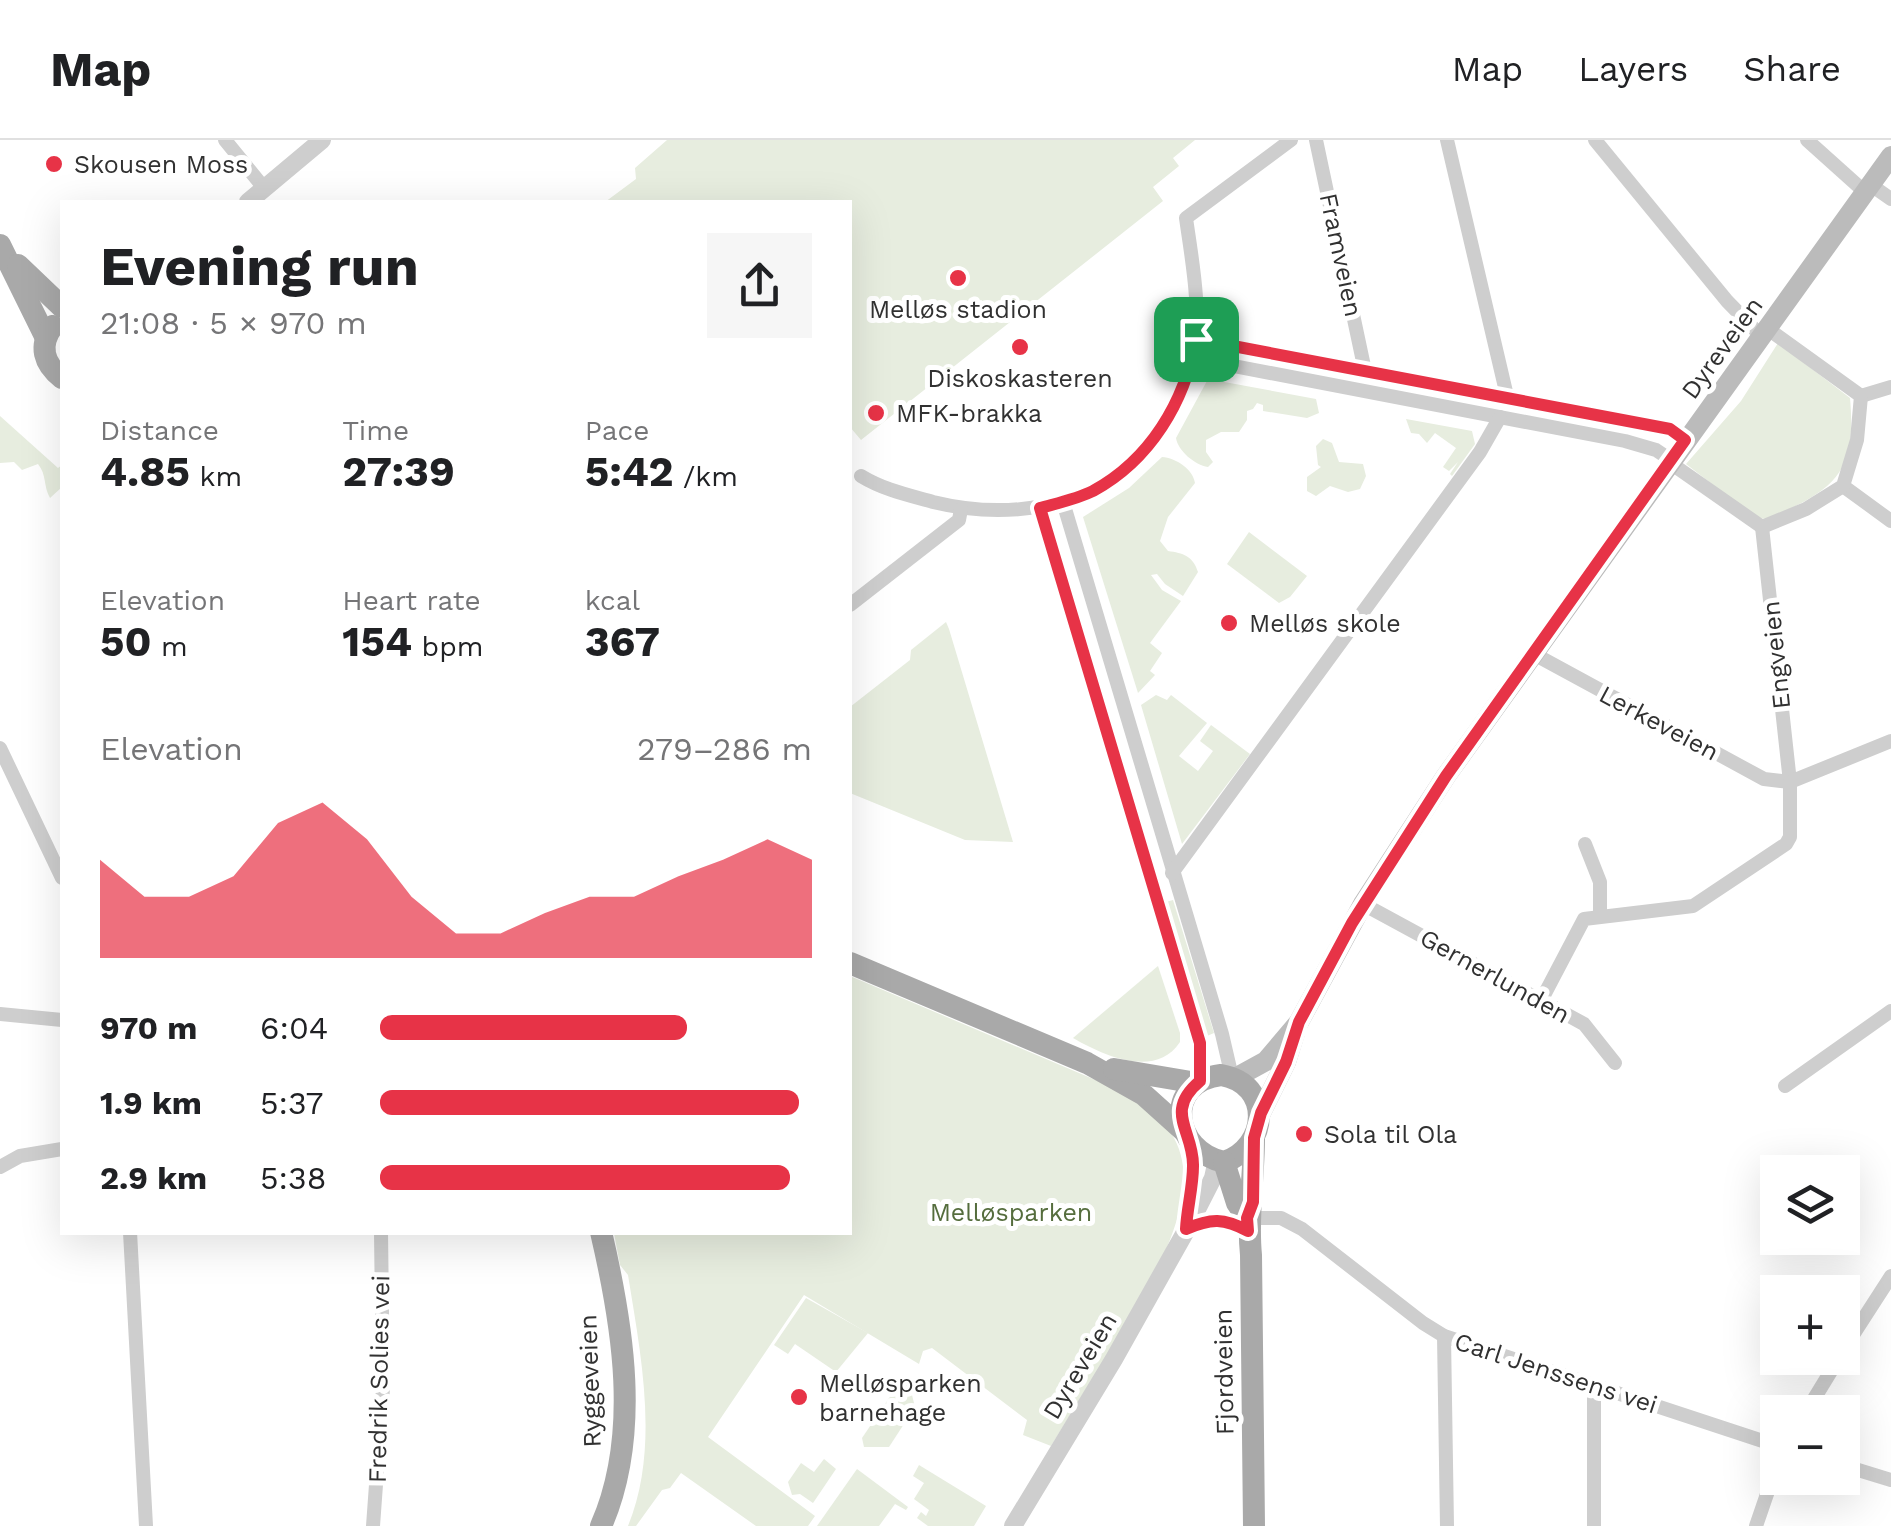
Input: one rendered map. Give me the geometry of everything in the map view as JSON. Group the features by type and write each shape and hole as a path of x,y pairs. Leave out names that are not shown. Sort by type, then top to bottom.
{"main road":[{"name":"Dyreveien","path":"1261,1113 1286,1062 1299,1022 1363,904 1446,776 1675,464 1685,440 1891,156"},
{"path":"4,250 60,305"},
{"path":"4,250 45,336 44,356 60,376"},
{"path":"45,336 60,320"},
{"path":"852,965 1086,1063 1144,1095 1203,1154 1220,1161 1238,1157 1254,1138 1261,1113 1257,1098 1248,1086 1234,1078 1210,1077 1199,1082 1182,1105 1187,1136"},
{"name":"Dyreveien","path":"1234,1078 1266,1061 1299,1022"},
{"path":"1086,1063 1153,1078 1199,1082"},
{"name":"Fjordveien","path":"1247,1224 1253,1202 1254,1138"},
{"name":"Fjordveien","path":"1220,1161 1247,1224 1251,1255 1254,1526"},
{"name":"Ryggeveien","path":"601,1526 619,1470 624,1407 612,1278 602,1235"}],"street":[{"path":"224,140 264,188"},
{"path":"250,200 322,140"},
{"path":"861,476 886,490 961,508 1007,512 1062,502 1089,493 1116,477 1140,457 1164,425 1192,358 1196,339 1194,279 1186,218 1291,140"},
{"name":"Framveien","path":"1316,140 1365,371"},
{"path":"1447,140 1507,396"},
{"path":"1595,140 1727,302 1764,333 1861,396 1891,388"},
{"path":"1806,140 1868,189 1891,199"},
{"path":"1196,339 1670,429 1685,440"},
{"path":"1192,358 1656,450 1762,527 1843,486 1857,440 1861,396"},
{"path":"1172,873 1474,460 1500,417"},
{"path":"1843,486 1891,521"},
{"path":"1062,502 1234,1078"},
{"path":"852,603 959,520 961,508"},
{"path":"1040,508 1200,1043 1199,1082"},
{"name":"Engveien","path":"1600,916 1693,906 1790,838 1790,782 1762,527"},
{"name":"Lerkeveien","path":"1532,654 1764,779 1790,782"},
{"path":"1790,782 1891,741"},
{"path":"0,748 60,874"},
{"path":"1542,999 1584,920 1600,916 1600,882 1585,844"},
{"name":"Gernerlunden","path":"1363,904 1584,1024 1615,1063"},
{"path":"1785,1086 1891,1011"},
{"path":"0,1014 60,1020"},
{"name":"Dyreveien","path":"1186,1229 1193,1166 1187,1136"},
{"path":"0,1167 20,1156 60,1149"},
{"name":"Dyreveien","path":"1012,1526 1114,1359 1220,1161"},
{"name":"Carl Jenssens vei","path":"1247,1224 1280,1218 1302,1229 1423,1324 1444,1336 1760,1440"},
{"path":"1186,1229 1207,1220 1247,1224"},
{"path":"130,1235 146,1526"},
{"name":"Fredrik Solies vei","path":"373,1526 383,1388 381,1235"},
{"path":"1860,1325 1891,1276"},
{"path":"1444,1336 1447,1526"},
{"path":"1594,1386 1594,1526"},
{"path":"1860,1471 1891,1480"},
{"path":"1756,1526 1767,1495"}],"green space":[{"name":"Melløs stadion","path":"667,140 1195,140 1173,158 1179,166 1153,187 1163,201 861,440 852,429 852,200 608,200 636,179 635,168"},
{"path":"1778,343 1850,398 1849,446 1836,477 1824,489 1767,519 1756,518 1686,464 1741,401"},
{"path":"1208,379 1316,399 1319,413 1307,418 1263,411 1263,405 1257,403 1247,411 1247,420 1239,432 1221,432 1206,440 1206,452 1213,462 1203,466 1184,452 1176,438"},
{"path":"0,416 60,466 60,489 50,498 38,464 22,470 14,462 0,463"},
{"path":"1406,419 1472,431 1475,444 1452,476 1458,462 1449,471 1443,467 1456,448 1435,433 1427,443 1419,434 1411,433"},
{"path":"1323,439 1332,443 1339,462 1363,464 1366,476 1360,489 1348,492 1330,486 1316,496 1307,491 1307,477 1321,467 1316,446"},
{"path":"1162,457 1183,465 1195,483 1168,517 1160,541 1168,551 1190,559 1198,572 1183,596 1157,574 1151,575 1162,590 1181,601 1150,643 1162,653 1150,671 1155,675 1138,693 1083,517 1129,488"},
{"path":"1249,532 1307,576 1290,597 1279,603 1227,564"},
{"path":"946,622 1013,842 965,840 852,794 852,705 910,660 911,650"},
{"path":"1156,695 1167,700 1171,695 1207,723 1179,756 1198,771 1213,751 1200,741 1211,725 1250,754 1182,844 1141,705"},
{"path":"1173,900 1214,1033 1207,1036 1166,902"},
{"path":"1158,966 1180,1033 1180,1042 1170,1053 1158,1060 1129,1061 1073,1038"},
{"name":"Melløsparken","path":"852,977 1138,1098 1160,1119 1180,1151 1183,1189 1167,1248 1151,1283 1051,1446 1023,1435 1027,1420 932,1348 923,1351 919,1364 804,1295 708,1437 815,1516 808,1526 756,1526 681,1473 670,1488 662,1490 636,1526 628,1526 643,1465 645,1402 628,1275 620,1265 614,1235 852,1235"},
{"path":"806,1298 868,1333 836,1372 795,1344 788,1354 774,1345"},
{"path":"904,1376 915,1407 889,1447 864,1447 862,1438"},
{"path":"824,1459 836,1469 813,1503 800,1494 792,1495 788,1482 801,1463 814,1472"},
{"path":"919,1465 986,1506 974,1526 928,1526 917,1518 921,1512 926,1516 929,1510 914,1499 924,1483 913,1476"},
{"path":"857,1469 908,1507 906,1510 895,1504 879,1526 817,1526"}],"place":[{"name":"Skousen Moss","path":"54,164"},
{"name":"Melløs stadion","path":"958,278"},
{"name":"Diskoskasteren","path":"1020,347"},
{"name":"MFK-brakka","path":"876,413"},
{"name":"Melløs skole","path":"1229,623"},
{"name":"Sola til Ola","path":"1304,1134"},
{"name":"Melløsparken barnehage","path":"799,1397"}],"route":[{"path":"1196,339 1670,429 1685,440 1446,776 1352,923 1299,1022 1286,1062 1261,1113 1254,1138 1253,1202 1247,1218 1248,1231 1221,1219 1186,1229 1193,1166 1190,1141 1180,1118 1188,1093 1200,1081 1200,1043 1040,508 1089,493 1140,457 1164,425 1178,397 1196,339"}]}
